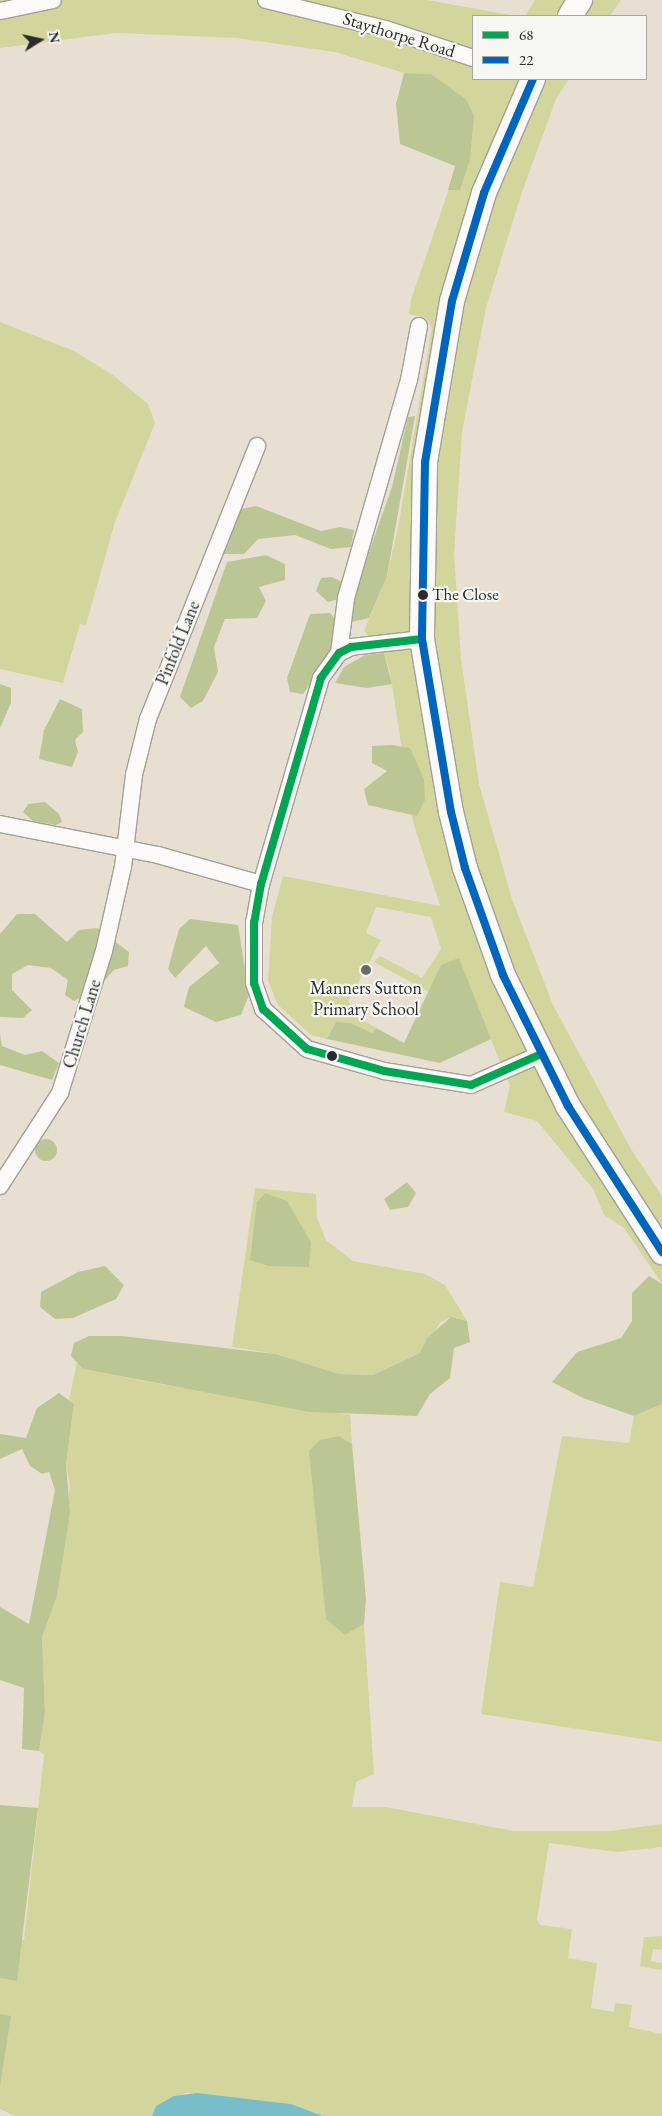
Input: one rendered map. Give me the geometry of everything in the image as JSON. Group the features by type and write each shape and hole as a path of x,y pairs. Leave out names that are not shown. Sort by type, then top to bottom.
{"highway":[{"path":"571,15 580,0"},
{"path":"533,80 484,193 452,301 425,463 422,639 440,758 465,868 503,975 539,1055 604,1166 662,1252"}],"street":[{"path":"0,11 52,0"},
{"name":"Staythorpe Road","path":"266,0 386,29 472,58"},
{"path":"339,653 346,598 409,380 419,326"},
{"name":"Pinfold Lane","path":"124,847 134,774 148,719 257,446"},
{"path":"422,639 351,647 339,653 321,678 261,884 254,922 254,983 263,1009 307,1049 451,1085 490,1079 539,1055"},
{"path":"0,824 124,847 261,884"},
{"name":"Church Lane","path":"0,1186 60,1093 104,951 124,847"}],"green space":[{"path":"0,0 427,0 510,15 472,15 472,80 568,80 556,99 522,192 486,308 462,432 454,554 461,659 479,784 512,899 553,1005 631,1149 662,1196 662,1284 624,1228 604,1215 593,1189 537,1121 504,1112 510,1086 471,991 441,965 431,993 374,962 380,956 422,978 441,949 431,917 376,907 366,933 381,940 348,1002 358,1009 355,1015 376,1028 374,1033 351,1023 336,1022 327,1039 311,1035 278,1005 268,981 272,917 283,876 440,906 413,822 390,672 384,653 364,631 387,576 398,528 432,328 426,318 409,314 411,300 474,115 466,99 431,74 404,73 335,52 237,38 116,33 0,48"},
{"path":"535,0 621,0 611,15 526,15"},
{"path":"404,73 431,74 466,99 474,115 470,159 460,190 448,190 455,166 400,144 396,104"},
{"path":"0,322 74,351 113,375 148,404 155,423 115,522 86,625 80,624 63,683 0,669"},
{"path":"415,416 387,576 369,618 352,622 355,592 392,487 408,417"},
{"path":"256,506 321,531 340,527 354,530 351,547 331,549 295,535 258,539 244,554 221,554 241,509"},
{"path":"266,555 285,564 285,580 259,587 266,601 257,618 225,619 214,647 218,672 203,701 191,708 180,697 227,562"},
{"path":"332,577 342,582 339,599 328,602 316,591 321,578"},
{"path":"330,613 337,621 334,650 303,694 290,692 287,678 310,614"},
{"path":"384,653 392,684 367,688 335,683 344,667 365,655"},
{"path":"0,684 11,688 11,703 0,728"},
{"path":"60,699 82,709 83,732 75,740 78,752 72,767 39,759 44,730"},
{"path":"392,745 410,748 424,779 425,800 417,816 368,805 364,789 387,771 372,763 372,746"},
{"path":"45,802 59,814 62,822 56,825 33,821 23,812 28,804"},
{"path":"17,914 35,914 67,942 79,930 97,928 129,952 128,966 114,970 98,988 74,1001 65,995 68,980 51,968 28,965 12,974 12,990 32,1010 23,1018 0,1017 0,934"},
{"path":"190,919 238,925 249,995 241,1015 216,1022 184,1007 189,987 219,963 206,946 175,978 168,969 179,929"},
{"path":"459,958 491,1039 440,1063 327,1039 336,1022 351,1023 373,1033 376,1028 404,1043 441,965"},
{"path":"0,1034 2,1046 25,1055 42,1051 59,1063 52,1080 0,1065"},
{"path":"46,1139 54,1142 57,1150 54,1158 46,1161 38,1158 35,1150 38,1142"},
{"path":"407,1182 416,1193 408,1207 390,1210 384,1199"},
{"path":"255,1188 316,1194 317,1218 326,1240 353,1261 425,1274 445,1285 467,1321 451,1317 441,1322 420,1353 373,1375 339,1374 276,1354 232,1347"},
{"path":"265,1193 287,1201 311,1242 309,1267 269,1266 250,1260 257,1202"},
{"path":"105,1266 124,1285 116,1299 73,1318 55,1319 40,1307 41,1292 78,1272"},
{"path":"649,1276 662,1284 662,1404 634,1416 583,1398 552,1382 577,1352 621,1338 632,1321 632,1293"},
{"path":"451,1317 467,1321 470,1342 454,1348 450,1378 430,1394 417,1416 310,1412 83,1369 71,1356 74,1343 89,1336 122,1336 276,1354 339,1374 373,1375 420,1353 427,1338"},
{"path":"77,1362 83,1369 154,1383 350,1415 352,1444 339,1436 345,1635 364,1624 374,1774 356,1782 352,1807 386,1807 514,1831 610,1831 662,1824 662,1847 617,1852 549,1843 537,1920 540,1925 572,1929 568,1958 597,1963 591,2008 614,2012 615,2003 632,2005 629,2027 662,2034 662,2116 323,2116 291,2104 186,2093 156,2106 152,2116 15,2116 0,2109 0,1937 24,1940 44,1754 39,1751 45,1712 42,1637 57,1596 70,1485 66,1464 74,1404 69,1400"},
{"path":"59,1393 74,1404 66,1464 70,1512 57,1596 42,1637 45,1712 39,1751 22,1749 24,1688 0,1680 0,1607 29,1624 55,1490 49,1472 42,1474 30,1466 22,1449 0,1459 0,1434 26,1438 37,1408"},
{"path":"662,1404 662,1742 481,1714 500,1582 533,1587 562,1436 629,1443 634,1416"},
{"path":"339,1436 352,1444 366,1599 364,1624 345,1635 326,1619 309,1451 320,1440"},
{"path":"0,1805 38,1808 17,1981 0,1978"},
{"path":"662,1936 662,1950 653,1949 651,1961 662,1963 662,1970 640,1966 644,1937"},
{"path":"0,2014 11,2016 0,2086"}],"water":[{"path":"197,2093 291,2104 323,2116 152,2116 156,2106 174,2096"}],"transit line":[{"name":"22","path":"533,80 484,193 452,301 425,463 422,639 451,812 465,868 503,975 568,1106 662,1252"},
{"name":"68","path":"422,639 351,647 339,653 321,678 261,884 254,922 254,983 263,1009 307,1049 384,1071 471,1085 539,1055"}],"place":[{"name":"The Close","path":"423,595"},
{"name":"Manners Sutton Primary School","path":"366,970"}]}
